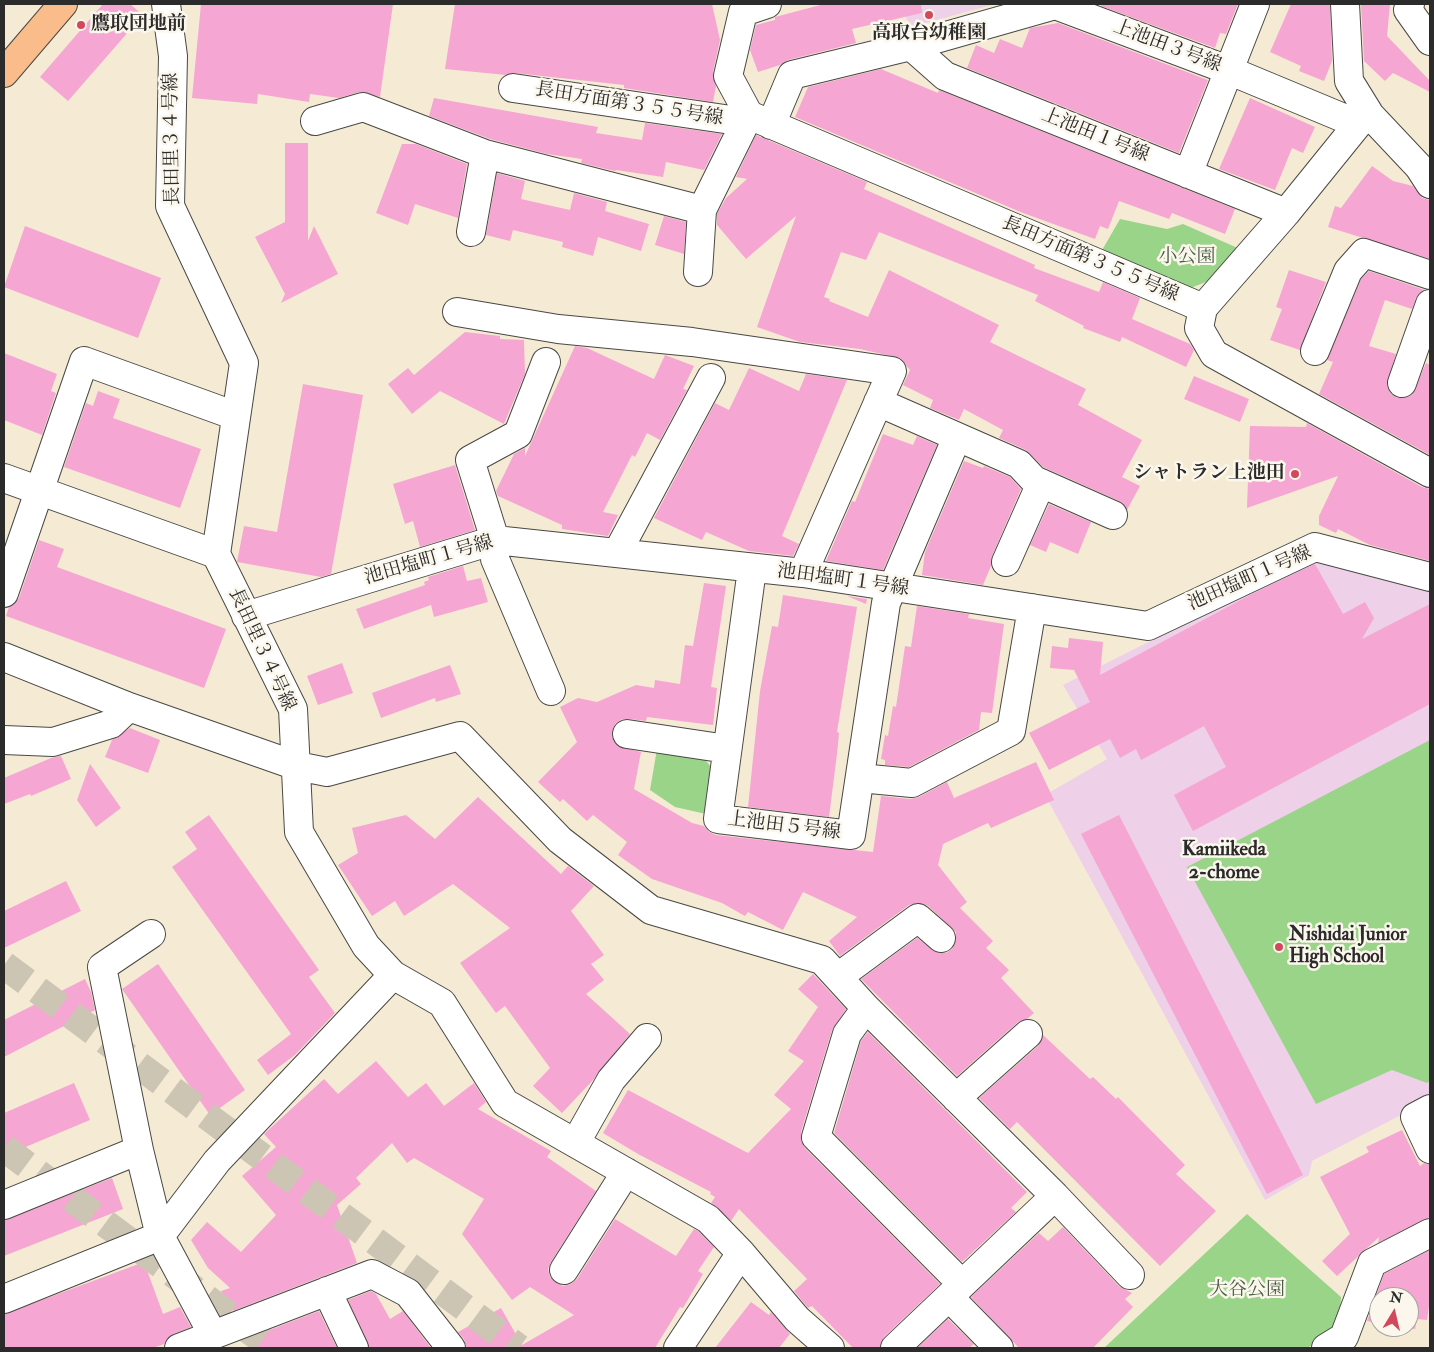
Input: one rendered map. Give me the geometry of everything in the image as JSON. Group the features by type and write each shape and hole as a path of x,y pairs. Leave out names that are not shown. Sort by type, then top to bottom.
{"main road":[{"path":"4,73 63,4"}],"street":[{"name":"長田里３４号線","path":"166,4 173,56 170,206 244,362 216,554 293,709 299,832 366,946 393,975 442,1003 505,1103 708,1219 741,1253 796,1319 830,1348"},
{"path":"755,121 728,76 743,12 767,4"},
{"name":"上池田３号線","path":"755,121 792,75 911,46 1056,4 1364,120"},
{"path":"1188,174 1255,4"},
{"path":"1346,4 1349,81 1364,120 1419,167 1430,184"},
{"path":"1410,4 1408,10 1430,41"},
{"name":"上池田１号線","path":"911,46 945,76 1286,213"},
{"name":"長田方面第３５５号線","path":"513,88 755,121 1203,308 1364,120"},
{"path":"315,121 363,107 485,154 702,210"},
{"name":"長田方面第３５５号線","path":"698,272 702,210 755,121"},
{"path":"471,232 485,154"},
{"path":"1315,351 1348,271 1364,253 1430,276"},
{"path":"1402,383 1430,304"},
{"path":"1203,308 1200,328 1214,354 1430,473"},
{"path":"457,312 558,328 692,342 892,371 803,573"},
{"path":"4,594 84,361 236,416"},
{"path":"546,362 518,434 470,460 495,540 495,559 551,691"},
{"path":"618,553 711,378"},
{"path":"878,402 1019,464 1034,480 1113,515"},
{"name":"上池田５号線","path":"752,569 718,819 851,835 886,603 957,437"},
{"path":"4,478 216,554"},
{"path":"1006,562 1040,483"},
{"name":"池田塩町１号線","path":"246,616 495,540 803,573 1148,626 1315,547 1430,576"},
{"path":"860,778 912,783 1011,731 1032,608"},
{"path":"4,657 129,707 297,766 327,772 460,736 560,840 651,910 830,968 866,1008 1055,1196 1130,1276"},
{"path":"4,740 52,742 111,724 129,707"},
{"path":"628,734 727,749"},
{"path":"830,968 918,918 941,938"},
{"path":"151,934 102,967 139,1150 160,1236 212,1335"},
{"path":"4,1299 160,1236 217,1161 393,975"},
{"path":"866,1008 847,1034 816,1138 956,1290 999,1348"},
{"path":"956,1098 1028,1034"},
{"path":"576,1142 611,1080 646,1038"},
{"path":"1430,1108 1415,1117 1430,1149"},
{"path":"4,1205 139,1150"},
{"path":"564,1270 626,1172"},
{"path":"895,1348 1055,1196"},
{"path":"1326,1348 1344,1337 1372,1263 1430,1232"},
{"path":"678,1348 741,1253"},
{"path":"180,1348 372,1274 408,1293 452,1348"},
{"path":"327,1291 354,1348"}],"shaded area":[{"name":"高取台幼稚園","path":"899,4 995,4 911,27"},
{"name":"Nishidai Junior High School","path":"1315,558 1430,588 1430,1100 1312,1161 1309,1175 1265,1200 1045,795 1107,759 1063,685"}],"green space":[{"name":"小公園","path":"1120,219 1167,229 1183,224 1240,249 1216,278 1188,289 1101,252"},
{"path":"1430,740 1430,1081 1427,1083 1392,1070 1316,1104 1187,867"},
{"path":"657,749 702,756 712,768 706,814 675,807 650,790"},
{"name":"大谷公園","path":"1247,1214 1341,1297 1339,1330 1307,1348 1104,1348"}],"building":[{"path":"103,4 130,4 143,15 68,101 40,77"},
{"path":"201,4 393,4 380,97 359,92 339,98 310,94 309,102 258,94 257,104 192,98"},
{"path":"455,4 712,4 720,40 713,72 716,86 713,102 624,88 624,85 515,73 506,75 445,69"},
{"path":"824,4 921,4 922,13 852,29 856,43 788,60 780,65 758,72 750,50 756,25 775,20 775,17"},
{"path":"1102,4 1238,4 1226,34 1220,33 1215,48 1101,6"},
{"path":"1291,4 1330,4 1332,61 1324,81 1299,71 1301,66 1270,52"},
{"path":"1361,4 1390,4 1387,36 1430,81 1430,92 1393,73 1385,81 1364,61"},
{"path":"1058,23 1208,80 1179,153 967,68 976,45 994,53 1000,39 1022,48 1030,28"},
{"path":"881,69 938,93 939,90 1235,209 1225,234 1172,213 1169,219 1119,201 1108,229 1100,226 1095,239 1023,213 795,117 808,87"},
{"path":"434,98 598,127 596,133 642,140 645,123 722,134 704,170 666,162 663,177 615,171 581,163 582,159 547,154 490,139 429,116"},
{"path":"1250,98 1315,127 1303,153 1292,148 1275,190 1219,169"},
{"path":"756,135 867,182 864,189 1035,265 1034,268 1099,292 1103,282 1140,298 1132,319 1190,344 1194,350 1186,367 1122,337 1120,342 1083,328 1084,326 1035,301 1038,295 879,232 866,260 841,252 824,297 830,299 829,301 868,317 889,270 999,325 990,342 1086,389 1078,405 1142,440 1122,477 1140,486 1127,510 1119,501 1043,467 1026,450 999,438 1003,430 964,409 959,420 930,408 933,400 903,385 910,370 900,358 860,349 800,342 757,327 796,216 746,259 717,225 717,214 726,198 747,179 736,177"},
{"path":"285,143 308,143 308,241 314,226 338,274 281,303 285,294 255,237 285,222"},
{"path":"402,144 416,144 467,164 458,218 415,204 408,225 376,213"},
{"path":"1372,166 1393,181 1413,186 1422,198 1430,200 1430,259 1328,227 1335,206 1341,208"},
{"path":"497,173 525,181 521,199 570,210 574,193 607,202 605,211 649,224 641,251 598,237 593,256 562,247 563,242 513,230 510,241 486,235"},
{"path":"664,216 686,222 684,254 655,245"},
{"path":"25,226 161,278 138,338 4,287"},
{"path":"1289,270 1326,282 1300,350 1270,340 1282,309 1276,307"},
{"path":"1369,271 1425,290 1416,298 1412,309 1385,300 1369,346 1396,354 1387,385 1390,393 1397,398 1405,398 1412,395 1426,363 1430,365 1430,455 1319,394 1333,362 1327,360 1361,279"},
{"path":"465,332 500,336 500,339 524,340 525,374 504,424 440,391 412,414 388,384 408,368 414,375"},
{"path":"575,346 587,348 654,379 665,355 694,366 683,389 687,390 660,440 647,433 635,457 632,455 603,512 618,515 608,536 562,529 562,525 498,496 496,491 514,454 525,448 525,456"},
{"path":"4,353 57,374 51,391 56,393 42,435 4,420"},
{"path":"749,368 799,391 806,374 847,380 782,536 799,544 793,556 749,551 706,532 702,540 654,518 715,403 729,410"},
{"path":"1194,376 1249,399 1240,422 1184,399"},
{"path":"303,384 363,395 331,574 321,577 237,562 244,526 277,532"},
{"path":"98,391 120,399 113,418 201,449 180,508 64,467 86,403 93,406"},
{"path":"1307,423 1422,487 1430,489 1430,561 1370,545 1338,529 1336,533 1319,525 1319,516 1338,476 1247,508 1250,426 1306,427"},
{"path":"883,434 913,445 917,436 937,445 883,570 826,561 852,501 855,502"},
{"path":"964,461 983,468 984,466 1010,477 1021,489 992,556 991,566 983,585 922,575 925,552"},
{"path":"455,465 475,530 420,547 413,521 405,524 393,484"},
{"path":"1049,504 1091,522 1078,554 1050,542 1046,552 1030,545"},
{"path":"39,540 64,549 57,567 226,629 204,688 6,616 9,607 19,598"},
{"path":"1315,564 1343,614 1365,602 1374,618 1362,639 1430,604 1430,704 1193,831 1174,795 1226,767 1204,726 1141,760 1136,749 1120,758 1110,739 1049,770 1029,733 1090,702 1074,670 1050,668 1052,646 1068,648 1069,638 1103,642 1100,675 1252,594"},
{"path":"463,566 467,581 481,578 488,602 434,617 431,605 364,629 356,609 425,585 424,582 429,580 428,577"},
{"path":"704,583 726,586 711,687 717,688 713,725 647,717 646,721 622,719 615,724 612,732 613,740 618,746 641,752 634,789 692,823 704,826 709,832 716,835 873,852 881,796 910,799 919,797 947,782 954,798 1036,762 1054,800 991,828 988,823 943,844 938,865 967,902 960,908 993,941 986,948 1009,970 1001,978 1034,1013 1027,1019 1018,1022 957,1076 861,979 917,938 938,953 946,953 952,949 956,941 956,932 928,906 922,903 909,905 840,956 829,941 857,917 803,892 783,930 748,912 745,916 722,903 652,879 618,855 627,842 593,815 587,821 563,799 560,802 538,782 577,742 560,707 578,698 597,702 636,685 654,688 655,680 680,684 685,645 693,646"},
{"path":"783,595 857,607 837,732 839,733 829,817 748,807 760,691 772,626 778,627"},
{"path":"847,596 867,599 866,604"},
{"path":"917,606 969,614 968,618 1004,624 992,713 981,712 979,730 909,767 885,765 885,760 881,759 885,735 888,736 893,706 896,707 905,646 911,647"},
{"path":"342,663 353,693 318,705 307,676"},
{"path":"450,665 461,694 436,702 435,698 381,718 372,693"},
{"path":"130,728 160,740 148,773 105,757 112,740"},
{"path":"61,756 71,779 31,796 30,794 4,804 4,778 51,758"},
{"path":"90,764 121,808 96,827 77,800"},
{"path":"478,797 561,874 568,866 594,886 571,911 604,955 591,964 604,980 586,994 630,1034 593,1080 562,1113 533,1086 550,1068 505,1006 496,1013 460,963 510,928 453,884 404,916 395,901 372,916 338,865 358,853 352,828 406,815 435,839"},
{"path":"209,815 319,970 309,977 335,1013 295,1055 268,1075 257,1060 291,1034 172,867 197,849 185,832"},
{"path":"1119,815 1303,1175 1267,1194 1081,834"},
{"path":"66,881 81,911 4,948 4,911"},
{"path":"158,964 245,1090 210,1115 122,989"},
{"path":"813,974 846,1009 832,1030 801,1132 801,1141 805,1148 940,1284 884,1337 880,1348 853,1348 812,1306 808,1308 794,1291 807,1279 739,1209 731,1221 711,1203 715,1197 710,1194 711,1192 638,1154 603,1133 628,1090 748,1153 791,1109 774,1095 804,1061 788,1051 818,1007 798,989"},
{"path":"85,979 91,992 95,1010 4,1057 4,1020"},
{"path":"868,1032 1027,1192 1011,1208 1016,1212 962,1262 834,1133 861,1041"},
{"path":"1043,1035 1090,1079 1093,1077 1116,1099 1118,1097 1185,1165 1176,1174 1216,1211 1160,1266 1017,1122 1010,1129 979,1098 1038,1046"},
{"path":"376,1061 408,1097 426,1083 444,1106 474,1083 486,1102 478,1109 551,1151 547,1157 596,1191 551,1262 548,1269 550,1277 556,1283 563,1286 571,1284 577,1279 615,1219 676,1256 694,1229 714,1247 698,1271 703,1274 683,1308 680,1307 655,1348 466,1348 464,1339 458,1332 501,1308 522,1345 574,1315 530,1287 512,1300 462,1234 484,1199 414,1158 407,1163 392,1143 356,1178 361,1184 337,1205 357,1263 233,1311 221,1291 230,1288 208,1268 191,1240 207,1222 241,1252 276,1215 242,1176 276,1147 264,1134 324,1079 338,1094"},
{"path":"74,1083 90,1120 4,1156 4,1113"},
{"path":"1402,1130 1420,1166 1424,1163 1430,1164 1430,1217 1378,1243 1379,1237 1337,1276 1322,1261 1350,1234 1320,1177 1369,1152 1366,1147"},
{"path":"112,1178 123,1209 4,1256 4,1220"},
{"path":"1063,1227 1119,1286 1132,1293 1125,1299 1133,1307 1093,1348 1019,1348 971,1297 1039,1233 1048,1241"},
{"path":"1430,1250 1430,1299 1427,1320 1419,1319 1419,1287 1379,1287 1384,1274"},
{"path":"144,1262 163,1314 180,1307 191,1327 173,1334 164,1344 153,1348 4,1348 4,1314"},
{"path":"371,1291 376,1294 390,1319 403,1311 431,1348 369,1348 348,1300"},
{"path":"751,1302 769,1315 771,1312 790,1334 779,1348 715,1348"},
{"path":"319,1311 337,1348 250,1348 246,1339"},
{"path":"948,1319 974,1344 969,1348 917,1348"}],"tunnel":[{"path":"4,965 519,1348"},
{"path":"4,1148 273,1348"}],"place":[{"name":"高取台幼稚園","path":"929,15"},
{"name":"鷹取団地前","path":"81,25"},
{"name":"シャトラン上池田","path":"1295,474"},
{"name":"Nishidai Junior High School","path":"1279,947"}],"district":[{"name":"Kamiikeda 2-chome","path":"1224,862"}]}
